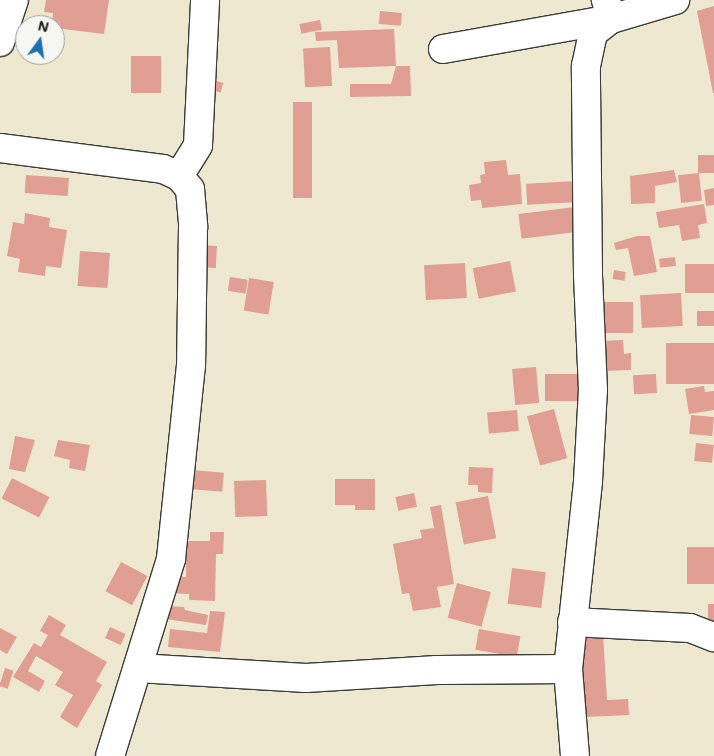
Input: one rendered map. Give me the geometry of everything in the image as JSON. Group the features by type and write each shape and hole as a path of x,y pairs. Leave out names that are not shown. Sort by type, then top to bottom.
{"street":[{"path":"0,42 14,0"},
{"path":"179,176 198,145 205,0"},
{"path":"443,49 609,10 675,0"},
{"path":"575,756 568,669 588,480 593,390 586,66 593,33 609,10"},
{"path":"0,148 163,169 179,176 190,189 193,227 192,365 171,559 110,756"},
{"path":"572,622 690,628 714,637"},
{"path":"138,668 306,678 438,670 568,669"}],"building":[{"path":"46,0 109,0 104,34 65,29 65,15 53,15 53,13 44,12"},
{"path":"714,6 714,93 713,93 697,11"},
{"path":"380,11 402,13 401,26 379,24"},
{"path":"320,20 322,30 301,34 299,24"},
{"path":"394,29 396,66 339,68 337,40 316,41 315,32"},
{"path":"330,47 332,86 305,87 303,48"},
{"path":"131,56 161,56 161,93 131,93"},
{"path":"396,66 410,66 411,96 350,97 350,84 391,84"},
{"path":"206,78 223,83 221,93 203,88"},
{"path":"293,102 312,102 312,198 293,198"},
{"path":"698,155 714,155 714,173 698,173"},
{"path":"506,160 508,175 520,174 522,204 482,208 481,200 471,201 469,185 481,183 480,175 485,174 484,162"},
{"path":"674,170 677,182 655,186 655,203 631,204 630,176"},
{"path":"699,173 702,201 681,203 678,175"},
{"path":"26,175 69,178 68,196 25,193"},
{"path":"577,181 578,202 527,205 526,184"},
{"path":"714,188 714,205 706,206 704,190"},
{"path":"704,204 707,223 698,225 700,238 682,241 679,225 659,228 656,212"},
{"path":"575,207 578,232 521,239 518,214"},
{"path":"25,213 50,218 49,227 67,230 61,268 46,266 45,276 18,272 20,259 7,256 13,222 24,224"},
{"path":"637,236 650,236 657,272 634,276 628,248 616,250 614,243"},
{"path":"199,245 217,246 216,268 198,267"},
{"path":"80,251 110,253 107,288 78,286"},
{"path":"675,257 676,266 660,268 659,259"},
{"path":"510,261 516,291 479,299 473,268"},
{"path":"465,263 467,298 426,300 424,265"},
{"path":"685,264 714,264 714,293 685,293"},
{"path":"614,270 626,272 624,281 613,279"},
{"path":"230,277 248,280 246,294 228,291"},
{"path":"249,278 274,282 269,315 244,311"},
{"path":"681,293 683,326 642,328 640,295"},
{"path":"600,302 633,302 633,333 600,333"},
{"path":"697,311 714,311 714,326 697,326"},
{"path":"623,340 624,354 631,353 631,370 602,371 601,341"},
{"path":"666,343 714,343 714,384 666,384"},
{"path":"536,367 539,403 515,405 512,369"},
{"path":"545,374 582,374 582,401 545,401"},
{"path":"656,374 657,393 634,394 633,375"},
{"path":"704,386 705,392 714,391 714,410 689,414 685,389"},
{"path":"554,409 567,458 540,466 527,416"},
{"path":"517,410 519,431 489,434 487,413"},
{"path":"691,415 714,417 712,436 689,434"},
{"path":"15,436 35,440 25,472 9,469"},
{"path":"58,440 90,445 85,471 69,468 70,460 54,456"},
{"path":"696,443 714,445 712,463 694,461"},
{"path":"469,467 493,468 492,493 478,492 478,485 468,485"},
{"path":"192,470 224,473 222,492 190,489"},
{"path":"12,478 49,497 39,518 2,498"},
{"path":"335,479 375,479 375,510 355,510 355,505 335,505"},
{"path":"266,480 267,516 235,517 234,481"},
{"path":"414,493 417,507 398,511 395,497"},
{"path":"488,496 496,538 464,545 456,502"},
{"path":"441,505 454,584 437,587 441,607 413,611 409,593 402,594 393,544 422,538 420,530 434,528 430,507"},
{"path":"210,532 224,532 223,554 216,554 215,601 189,600 189,594 169,593 170,576 186,577 186,541 210,541"},
{"path":"687,547 714,547 714,584 687,584"},
{"path":"121,562 147,576 132,605 106,591"},
{"path":"512,568 546,572 541,608 508,604"},
{"path":"457,583 491,592 481,627 448,618"},
{"path":"708,604 714,604 714,621 708,621"},
{"path":"166,606 184,607 185,610 208,615 206,625 166,619"},
{"path":"210,611 225,612 220,652 168,647 170,629 207,633"},
{"path":"49,615 66,625 60,635 107,662 96,681 102,685 77,728 60,717 73,695 55,685 63,672 36,656 28,671 45,681 39,692 13,677 34,643 41,647 48,635 40,631"},
{"path":"110,627 126,634 121,645 105,638"},
{"path":"0,628 17,637 7,654 0,650"},
{"path":"479,629 520,636 517,657 475,650"},
{"path":"603,633 607,700 628,699 629,715 585,717 581,634"},
{"path":"5,668 14,671 8,689 0,686"}]}
